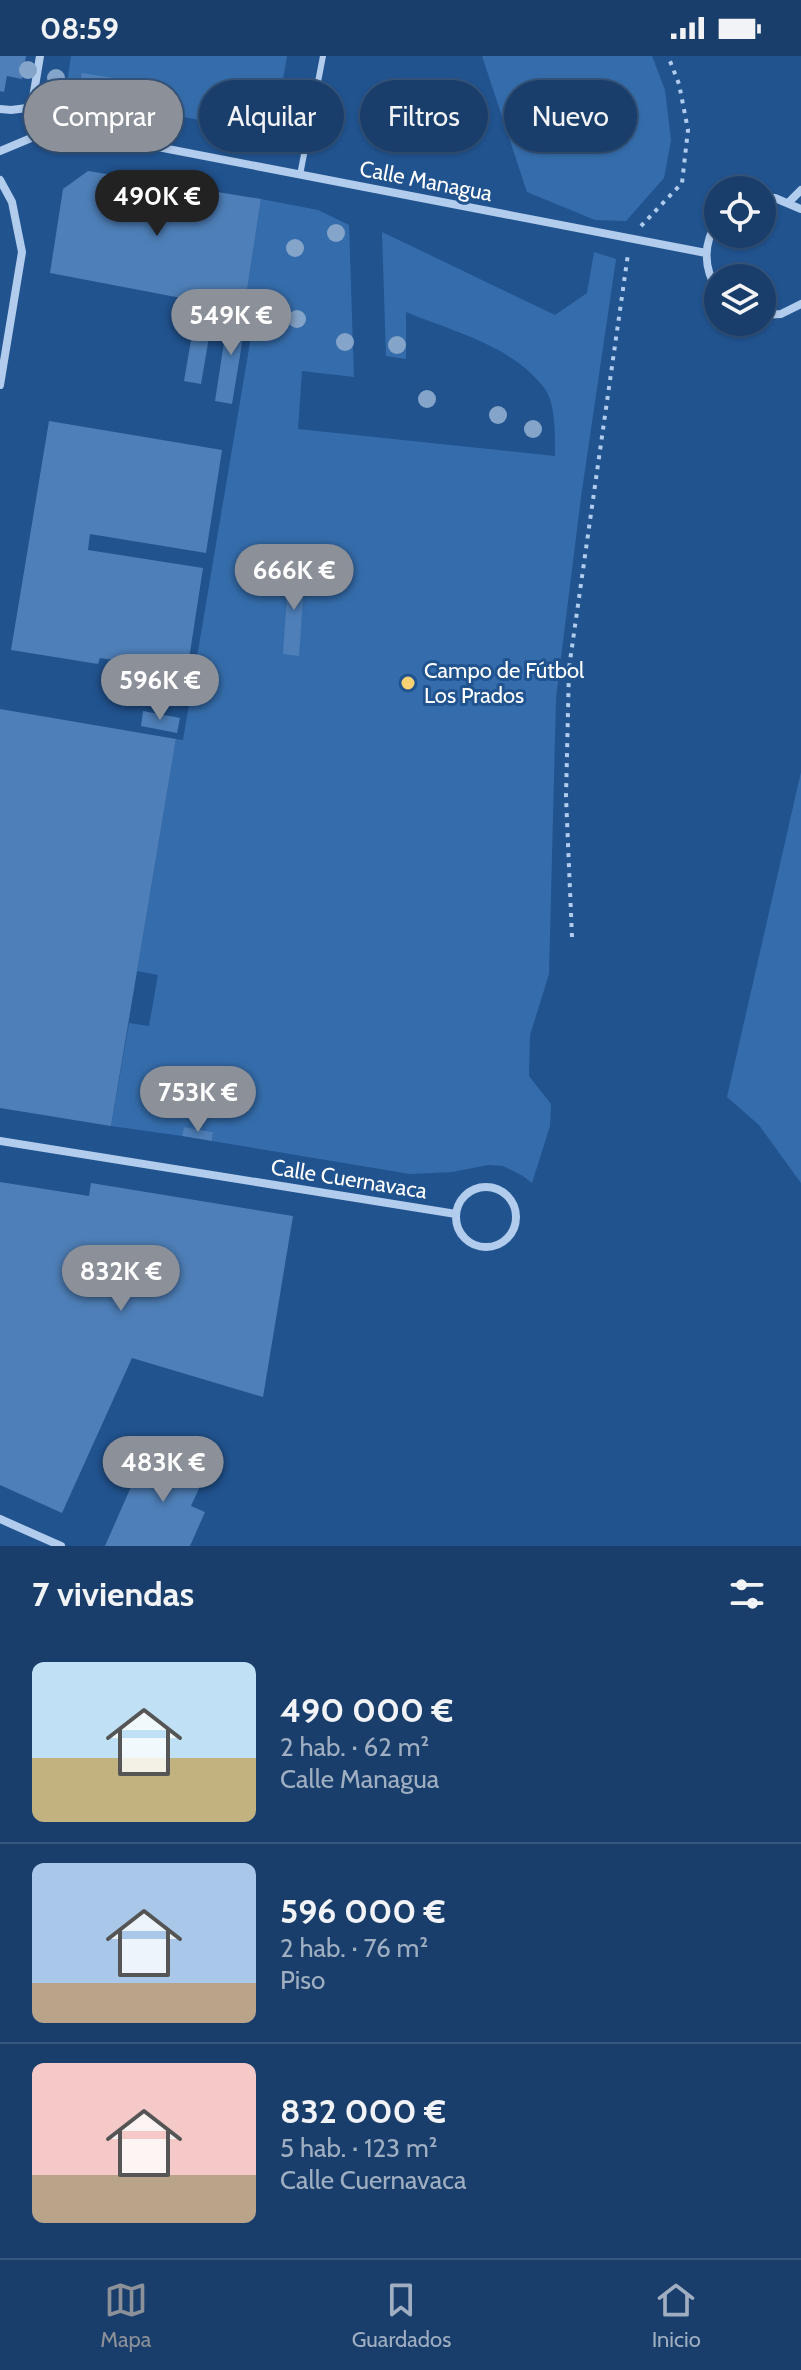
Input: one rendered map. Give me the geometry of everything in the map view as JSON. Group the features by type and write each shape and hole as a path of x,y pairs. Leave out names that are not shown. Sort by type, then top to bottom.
{"street":[{"path":"0,109 27,108 33,98 40,56"},
{"name":"Calle Managua","path":"0,151 36,136 80,132 706,253"},
{"path":"0,180 12,202 22,252 0,385"},
{"path":"789,202 801,190"},
{"path":"776,200 801,209"},
{"path":"707,248 708,264"},
{"path":"776,314 801,304"},
{"name":"Calle Cuernavaca","path":"0,1141 456,1214"},
{"path":"492,1187 509,1196 517,1216 510,1237 490,1247 479,1247 461,1235 456,1214 465,1195 473,1189 492,1187"},
{"path":"0,1519 61,1546"}],"lane":[{"path":"300,175 323,56"}],"path":[{"path":"572,937 566,797 569,668 630,238 682,183 688,130 679,84 668,56"}],"shaded area":[{"path":"71,56 287,56 283,80 199,80 199,120 183,117 183,80 67,80"},
{"path":"482,56 652,56 665,90 671,140 664,178 626,221 595,220 527,192 514,152 637,152 637,80 504,80 504,122"},
{"path":"261,199 318,210 349,225 354,377 302,371 298,429 555,456 554,421 549,395 532,374 516,361 481,342 406,312 406,359 386,356 382,232 555,315 587,293 594,252 616,259 581,497 556,698 549,974 530,1035 529,1076 551,1104 550,1126 532,1183 503,1166 410,1174 212,1141 213,1132 184,1127 182,1136 111,1126 129,1023 149,1026 158,975 137,971 176,739 183,740 256,307 245,304"},
{"path":"801,772 801,1183 759,1125 727,1097"}],"building":[{"path":"0,56 26,56 22,79 7,76 4,92 0,91"},
{"path":"82,73 127,80 81,80"},
{"path":"88,171 261,199 244,310 50,273 63,189"},
{"path":"197,305 214,308 201,384 184,381"},
{"path":"229,310 247,313 232,404 215,401"},
{"path":"49,421 222,450 206,553 90,534 88,550 203,568 187,672 100,658 98,664 11,650"},
{"path":"289,568 305,569 299,656 283,654"},
{"path":"0,709 176,739 111,1126 0,1108"},
{"path":"143,711 180,718 177,733 141,726"},
{"path":"184,1127 213,1132 212,1141 182,1136"},
{"path":"0,1182 89,1196 91,1183 293,1216 263,1397 132,1358 62,1513 0,1485"},
{"path":"168,1443 211,1462 191,1506 205,1512 190,1546 105,1546 134,1480 149,1487"}],"place":[{"name":"Campo de Fútbol Los Prados","path":"408,683"}]}
